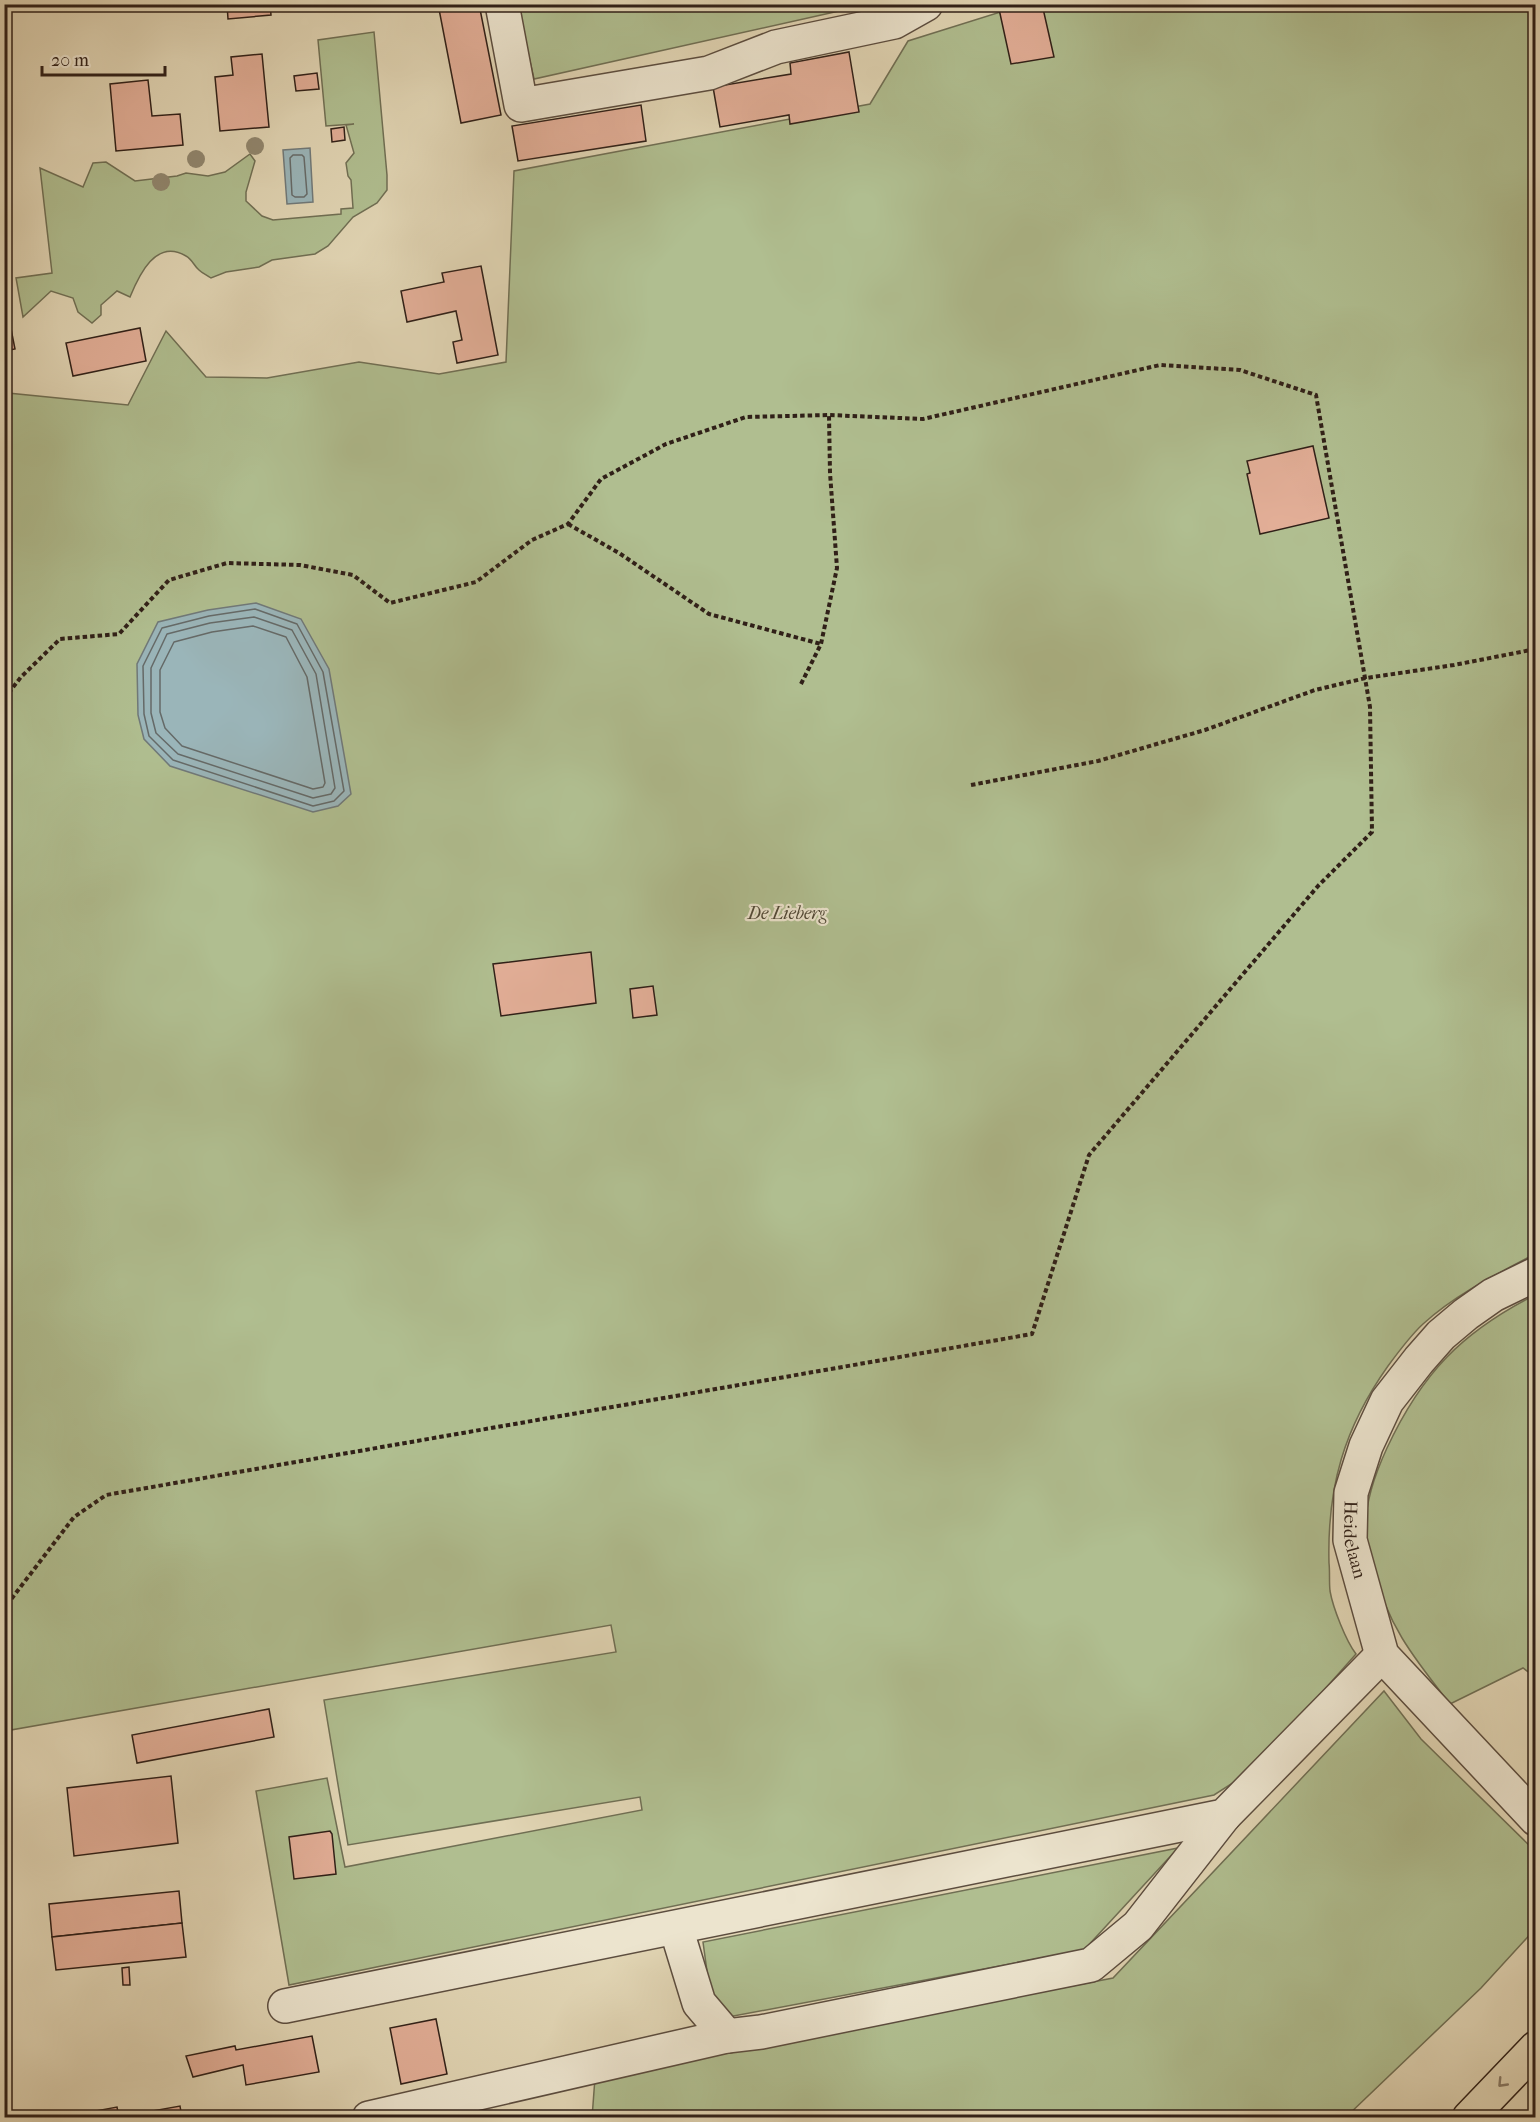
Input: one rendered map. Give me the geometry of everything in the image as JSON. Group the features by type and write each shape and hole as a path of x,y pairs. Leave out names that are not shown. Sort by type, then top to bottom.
{"highway":[{"path":"1469,2118 1536,2048"}],"street":[{"path":"502,4 521,105 709,73 776,48 894,22 926,4"},
{"name":"Heidelaan","path":"1536,1274 1493,1295 1441,1335 1387,1401 1366,1446 1352,1493 1350,1540 1382,1654 1536,1819"},
{"path":"369,2118 727,2036 761,2032 1091,1965 1138,1926 1224,1816 1382,1654"},
{"path":"285,2006 1224,1816"},
{"path":"676,1928 699,2003 727,2036"}],"path":[{"path":"4,699 21,676 60,639 119,634 168,580 227,563 300,565 353,575 390,603 476,582 532,540 568,524 601,479 666,444 746,417 829,415 923,419 1160,365 1240,370 1316,395 1370,707 1372,832 1318,886 1089,1155 1032,1334 106,1495 74,1517 9,1602 4,1604"},
{"path":"801,684 821,644 837,568 830,473 829,415"},
{"path":"568,524 620,553 709,614 821,644"},
{"path":"971,785 1098,761 1205,730 1315,690 1366,678 1454,665 1536,649"}],"green space":[{"path":"517,4 866,5 534,79"},
{"name":"De Lieberg","path":"1023,5 1535,5 1535,1254 1477,1285 1436,1313 1409,1339 1373,1389 1349,1436 1341,1459 1331,1509 1329,1535 1330,1591 1344,1633 1356,1654 1253,1770 1214,1795 289,1985 256,1791 327,1778 345,1867 642,1810 640,1797 348,1845 324,1700 616,1652 611,1625 5,1731 4,382 8,393 128,405 166,331 206,377 267,378 359,362 439,374 506,362 514,171 870,104 908,41"},
{"path":"374,32 387,190 377,203 353,217 328,246 315,254 272,260 259,267 226,272 211,278 200,271 186,256 166,252 157,255 150,262 138,279 130,297 117,291 101,305 101,315 92,323 78,312 73,298 51,291 23,317 16,278 52,273 40,168 83,187 93,163 106,162 135,181 186,173 208,176 225,172 250,154 255,161 246,192 246,201 262,216 273,220 341,214 341,209 353,208 351,180 346,163 354,153 346,125 354,124 326,126 318,40"},
{"path":"1535,1295 1535,1677 1523,1668 1450,1704 1403,1640 1386,1606 1367,1544 1368,1502 1374,1479 1400,1421 1430,1376 1465,1340 1509,1309"},
{"path":"1384,1691 1421,1739 1535,1851 1535,1929 1481,1988 1346,2117 592,2118 595,2078 1113,1978"},
{"path":"1178,1848 1084,1950 723,2018 710,1993 703,1942"}],"water":[{"path":"310,148 313,202 287,204 283,150"},
{"path":"256,603 301,619 329,669 351,794 338,806 313,812 170,766 144,739 138,715 137,664 158,622 208,610"}],"building":[{"path":"227,4 270,4 271,15 228,19"},
{"path":"438,4 479,4 501,115 461,123"},
{"path":"1019,4 1042,4 1054,57 1011,64 999,9"},
{"path":"849,52 859,112 790,124 789,115 720,127 713,87 791,74 790,63"},
{"path":"262,54 269,127 220,131 215,77 233,75 231,57"},
{"path":"317,73 319,89 296,91 294,76"},
{"path":"148,80 152,116 180,114 183,145 116,151 110,84"},
{"path":"641,105 646,141 518,161 512,126"},
{"path":"344,127 345,140 332,142 331,129"},
{"path":"481,266 498,355 457,363 453,342 462,340 456,311 407,322 401,291 444,282 442,273"},
{"path":"10,324 15,349 4,351 4,326"},
{"path":"140,328 146,361 73,376 66,343"},
{"path":"1313,446 1329,518 1260,534 1247,474 1250,473 1247,461"},
{"path":"591,952 596,1003 501,1016 493,964"},
{"path":"653,986 657,1015 633,1018 630,989"},
{"path":"269,1709 274,1737 137,1763 132,1735"},
{"path":"171,1776 178,1843 74,1856 67,1788"},
{"path":"330,1831 336,1874 294,1879 289,1837"},
{"path":"179,1891 182,1923 52,1937 49,1904"},
{"path":"182,1923 186,1957 56,1970 52,1937"},
{"path":"129,1967 130,1985 123,1985 122,1968"},
{"path":"436,2019 447,2074 401,2084 390,2028"},
{"path":"312,2036 319,2072 246,2085 243,2065 193,2077 186,2056 235,2046 236,2050"},
{"path":"180,2106 182,2118 79,2118 79,2114 117,2107 119,2117"}]}
